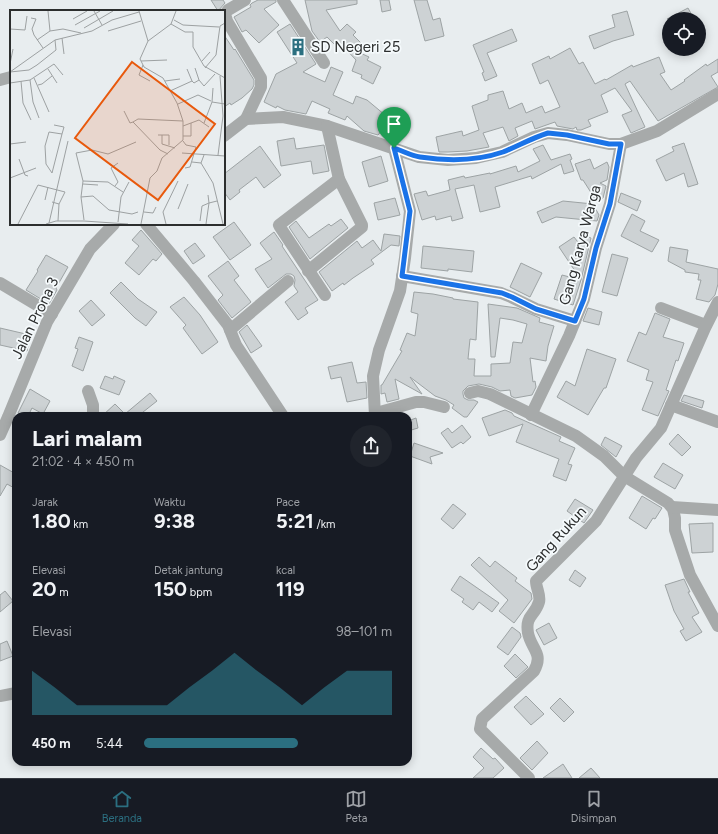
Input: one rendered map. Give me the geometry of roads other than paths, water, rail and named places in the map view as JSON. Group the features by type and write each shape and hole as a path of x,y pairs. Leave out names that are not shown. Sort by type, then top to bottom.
{"street":[{"path":"225,135 246,119 261,87 261,78 226,21 225,14 228,10 245,0"},
{"path":"283,0 324,63"},
{"path":"0,80 10,77"},
{"path":"246,119 283,117 327,126 419,157 448,160 476,158 502,152 534,137 548,133 567,135 609,144 621,144 657,131 718,94"},
{"path":"308,271 362,227 339,179 327,126"},
{"name":"Gang Karya Warga","path":"531,415 584,299 596,248 610,204 621,144"},
{"path":"376,412 373,376 379,350 400,291 410,211 394,148"},
{"path":"325,295 308,271 280,225 339,179"},
{"name":"Jalan Prona 3","path":"0,435 47,322 90,248 113,225"},
{"path":"147,225 194,281 228,325 236,345 280,412"},
{"path":"402,276 502,293 536,309 575,321"},
{"path":"230,330 288,281"},
{"path":"0,283 52,314"},
{"name":"Gang Rukun","path":"529,778 480,729 482,719 534,671 538,664 538,656 528,634 528,619 539,603 540,597 536,588 536,581 596,521 636,458 661,428 706,325 718,302"},
{"path":"661,308 706,325"},
{"path":"470,393 478,391 490,394 576,436 604,456 624,476 668,503 672,507 675,518 675,530 690,575 718,626"},
{"path":"88,392 93,405 94,412"},
{"path":"385,412 416,402 424,402 444,407"},
{"path":"671,405 718,422"},
{"path":"672,507 718,510"},
{"path":"0,696 12,694"}],"place":[{"name":"SD Negeri 25","path":"298,47"}]}
